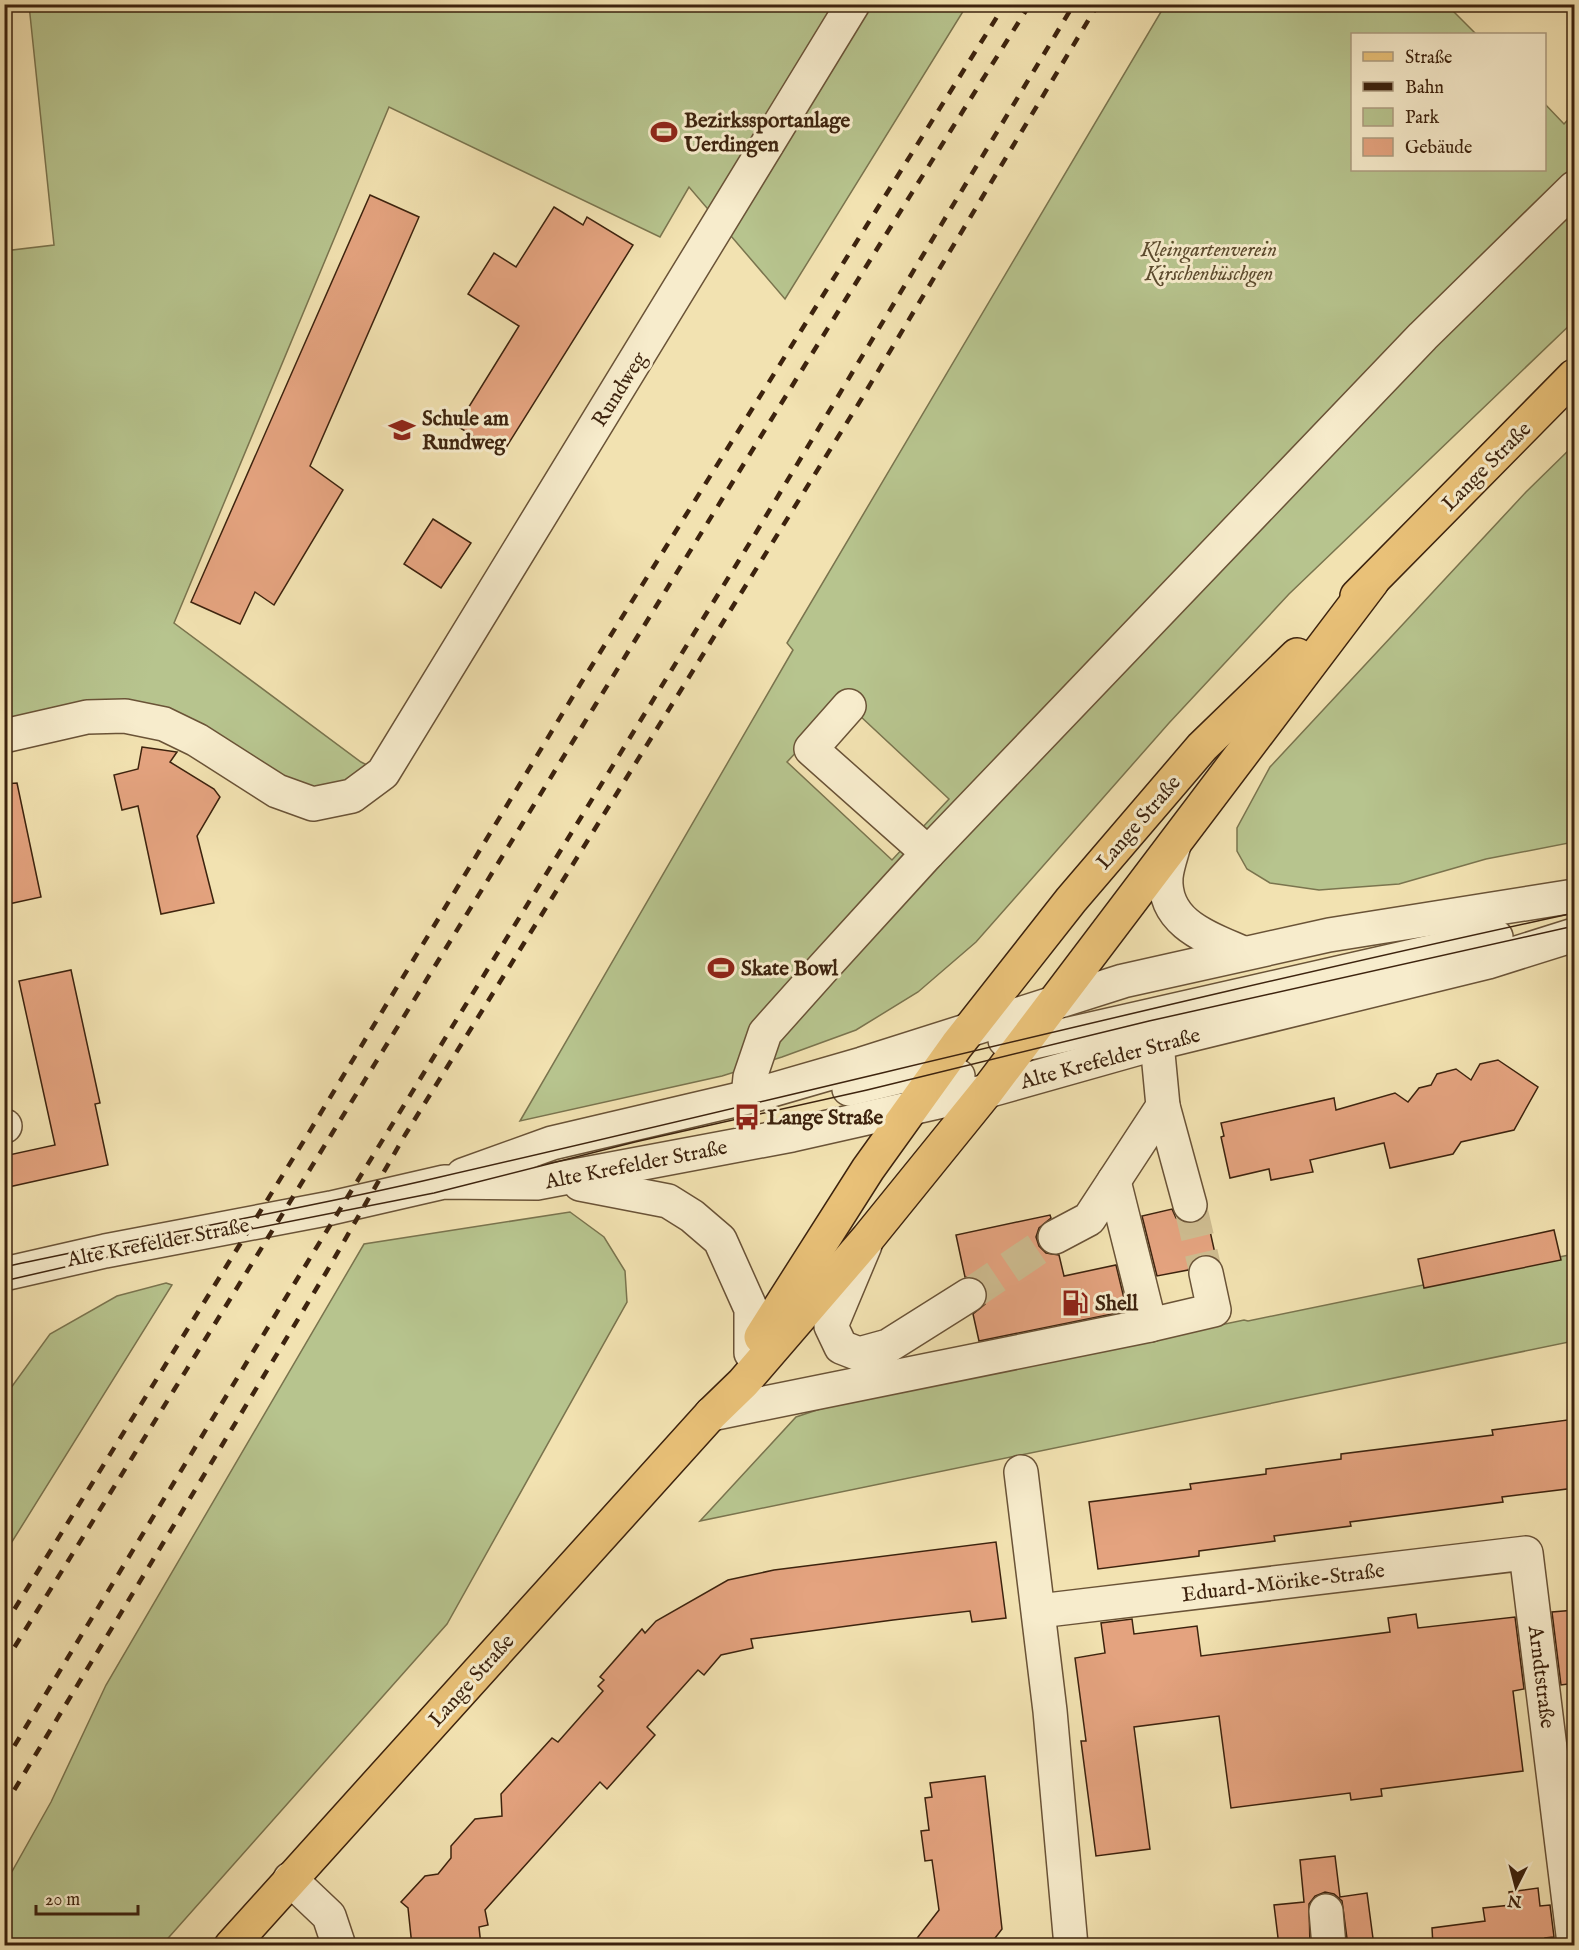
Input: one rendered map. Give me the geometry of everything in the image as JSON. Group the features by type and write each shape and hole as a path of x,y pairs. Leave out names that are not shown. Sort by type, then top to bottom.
{"main road":[{"name":"Lange Straße","path":"711,1414 910,1109 969,1029 1071,900 1202,747 1372,582 1575,376"},
{"name":"Lange Straße","path":"231,1946 711,1414 744,1383 868,1238 987,1091 1372,582"}],"street":[{"name":"Rundweg","path":"4,736 87,717 134,718 172,728 196,740 277,791 313,804 352,796 383,772 853,4"},
{"path":"748,1097 750,1077 765,1033 928,853 1423,336 1575,188"},
{"path":"849,706 811,749 928,853"},
{"path":"1174,845 1166,877 1168,902 1192,932 1243,953"},
{"path":"444,1182 552,1143 748,1097 1123,981 1329,935 1575,896"},
{"path":"969,1029 1021,1045 1575,920"},
{"name":"Alte Krefelder Straße","path":"4,1274 105,1251 331,1208 444,1182 537,1183 637,1166 910,1109 987,1091 1157,1043 1488,962 1575,935"},
{"path":"1157,1043 1163,1106 1190,1205"},
{"path":"444,1182 940,1067 987,1091"},
{"path":"1055,1237 1089,1219 1163,1106"},
{"path":"1114,1180 1150,1325"},
{"path":"537,1183 583,1184 645,1196 668,1201 692,1216 720,1240 737,1274 751,1309 751,1353"},
{"path":"868,1238 831,1326 841,1347 859,1354 888,1346"},
{"path":"711,1414 1214,1310 1206,1273"},
{"path":"833,1389 888,1346 969,1295"},
{"path":"1022,1472 1039,1611 1071,1946"},
{"name":"Eduard-Mörike-Straße","path":"1039,1611 1526,1553"},
{"name":"Arndtstraße","path":"1526,1553 1575,1943"},
{"path":"290,1879 329,1916 339,1946"},
{"path":"1326,1911 1329,1946"}],"green space":[{"path":"29,5 967,5 785,299 689,187 660,237 389,107 174,623 361,762 383,773 313,804 164,724 5,736 4,251 54,245"},
{"name":"Kleingartenverein Kirschenbüschgen","path":"1165,5 1447,5 1475,33 1351,33 1351,171 1546,171 1546,105 1564,124 1574,113 1574,321 1289,594 1169,723 976,942 918,992 856,1030 722,1076 520,1121 793,650 787,643","holes":["844,701 949,799 892,860 787,762"]},
{"path":"1574,445 1574,842 1486,859 1399,884 1319,890 1270,883 1247,869 1237,851 1237,828 1270,767 1526,492"},
{"path":"570,1212 604,1237 625,1271 627,1302 447,1624 162,1945 5,1945 5,1884 51,1802 106,1685 364,1244"},
{"path":"1574,1254 1574,1341 700,1521 796,1417 820,1409 1244,1320"},
{"path":"166,1283 172,1285 5,1553 5,1396 50,1334 117,1296"}],"building":[{"path":"370,195 419,217 310,466 343,490 274,605 255,592 240,624 191,602"},
{"path":"554,207 583,225 587,217 633,245 502,454 457,426 519,326 468,294 494,253 516,267"},
{"path":"433,519 471,543 441,588 404,564"},
{"path":"142,747 177,752 170,762 214,789 220,797 197,836 214,903 161,914 138,806 122,810 114,775 138,769"},
{"path":"17,783 41,897 4,905 4,784"},
{"path":"71,970 100,1103 95,1104 108,1165 4,1188 4,1156 55,1145 19,981"},
{"path":"1498,1060 1538,1087 1514,1130 1461,1142 1453,1154 1390,1168 1384,1143 1310,1160 1313,1172 1271,1180 1269,1169 1230,1178 1221,1137 1224,1136 1221,1123 1334,1098 1336,1110 1395,1093 1408,1102 1419,1088 1431,1085 1437,1074 1456,1069 1471,1080 1480,1064"},
{"path":"1172,1209 1176,1218 1186,1223 1195,1223 1206,1213 1216,1258 1201,1255 1193,1260 1188,1270 1157,1276 1142,1216"},
{"path":"1050,1215 1051,1218 1039,1228 1036,1237 1039,1246 1046,1253 1059,1255 1064,1276 1116,1265 1127,1311 979,1341 973,1314 985,1304 988,1294 978,1279 965,1277 956,1235"},
{"path":"1554,1230 1561,1260 1424,1288 1418,1259"},
{"path":"1575,1419 1575,1488 1502,1497 1503,1502 1350,1522 1351,1526 1274,1536 1275,1541 1199,1551 1199,1556 1098,1569 1089,1502 1191,1489 1190,1484 1266,1474 1266,1469 1341,1459 1341,1454 1493,1435 1492,1430"},
{"path":"996,1542 1006,1618 972,1622 970,1611 893,1620 751,1639 753,1648 721,1655 704,1675 698,1670 647,1727 655,1735 607,1789 600,1782 485,1910 488,1925 479,1927 481,1946 412,1946 408,1908 401,1902 425,1876 438,1874 451,1858 451,1846 475,1819 502,1816 501,1794 552,1738 558,1742 603,1691 598,1686 604,1680 600,1677 642,1629 645,1633 656,1621 728,1580 774,1570"},
{"path":"1575,1610 1575,1683 1561,1685 1552,1612"},
{"path":"1416,1614 1418,1628 1515,1617 1524,1689 1513,1691 1523,1771 1381,1789 1382,1796 1351,1800 1350,1793 1231,1808 1219,1716 1134,1727 1150,1849 1096,1856 1081,1741 1086,1741 1075,1658 1105,1653 1101,1623 1132,1619 1134,1634 1197,1626 1201,1656 1390,1632 1388,1618"},
{"path":"985,1776 1002,1929 989,1946 911,1946 939,1910 932,1860 925,1861 921,1831 929,1830 925,1798 932,1797 930,1783"},
{"path":"1335,1856 1340,1897 1367,1893 1374,1946 1348,1946 1342,1901 1334,1894 1325,1892 1315,1896 1309,1904 1310,1946 1279,1946 1274,1905 1304,1902 1300,1860"},
{"path":"1538,1888 1540,1906 1550,1905 1554,1937 1545,1938 1545,1942 1522,1946 1433,1946 1432,1928 1485,1921 1483,1908 1511,1905 1509,1892"}],"tunnel":[{"path":"1190,1205 1206,1273"},
{"path":"969,1295 1055,1237"}],"tram line":[{"path":"4,1267 386,1189 1432,944 1574,913"},
{"path":"4,1281 104,1258 434,1193 635,1142 867,1090 1149,1021 1574,926"}],"railway":[{"path":"4,1626 305,1139 581,683 1005,4"},
{"path":"4,1664 772,418 1030,4"},
{"path":"4,1763 299,1276 757,531 1074,4"},
{"path":"4,1807 327,1271 405,1135 859,403 1098,4"}],"place":[{"name":"Bezirkssportanlage Uerdingen","path":"664,132"},
{"name":"Schule am Rundweg","path":"402,430"},
{"name":"Skate Bowl","path":"721,968"},
{"name":"Lange Straße","path":"747,1117"},
{"name":"Shell","path":"1075,1303"}]}
